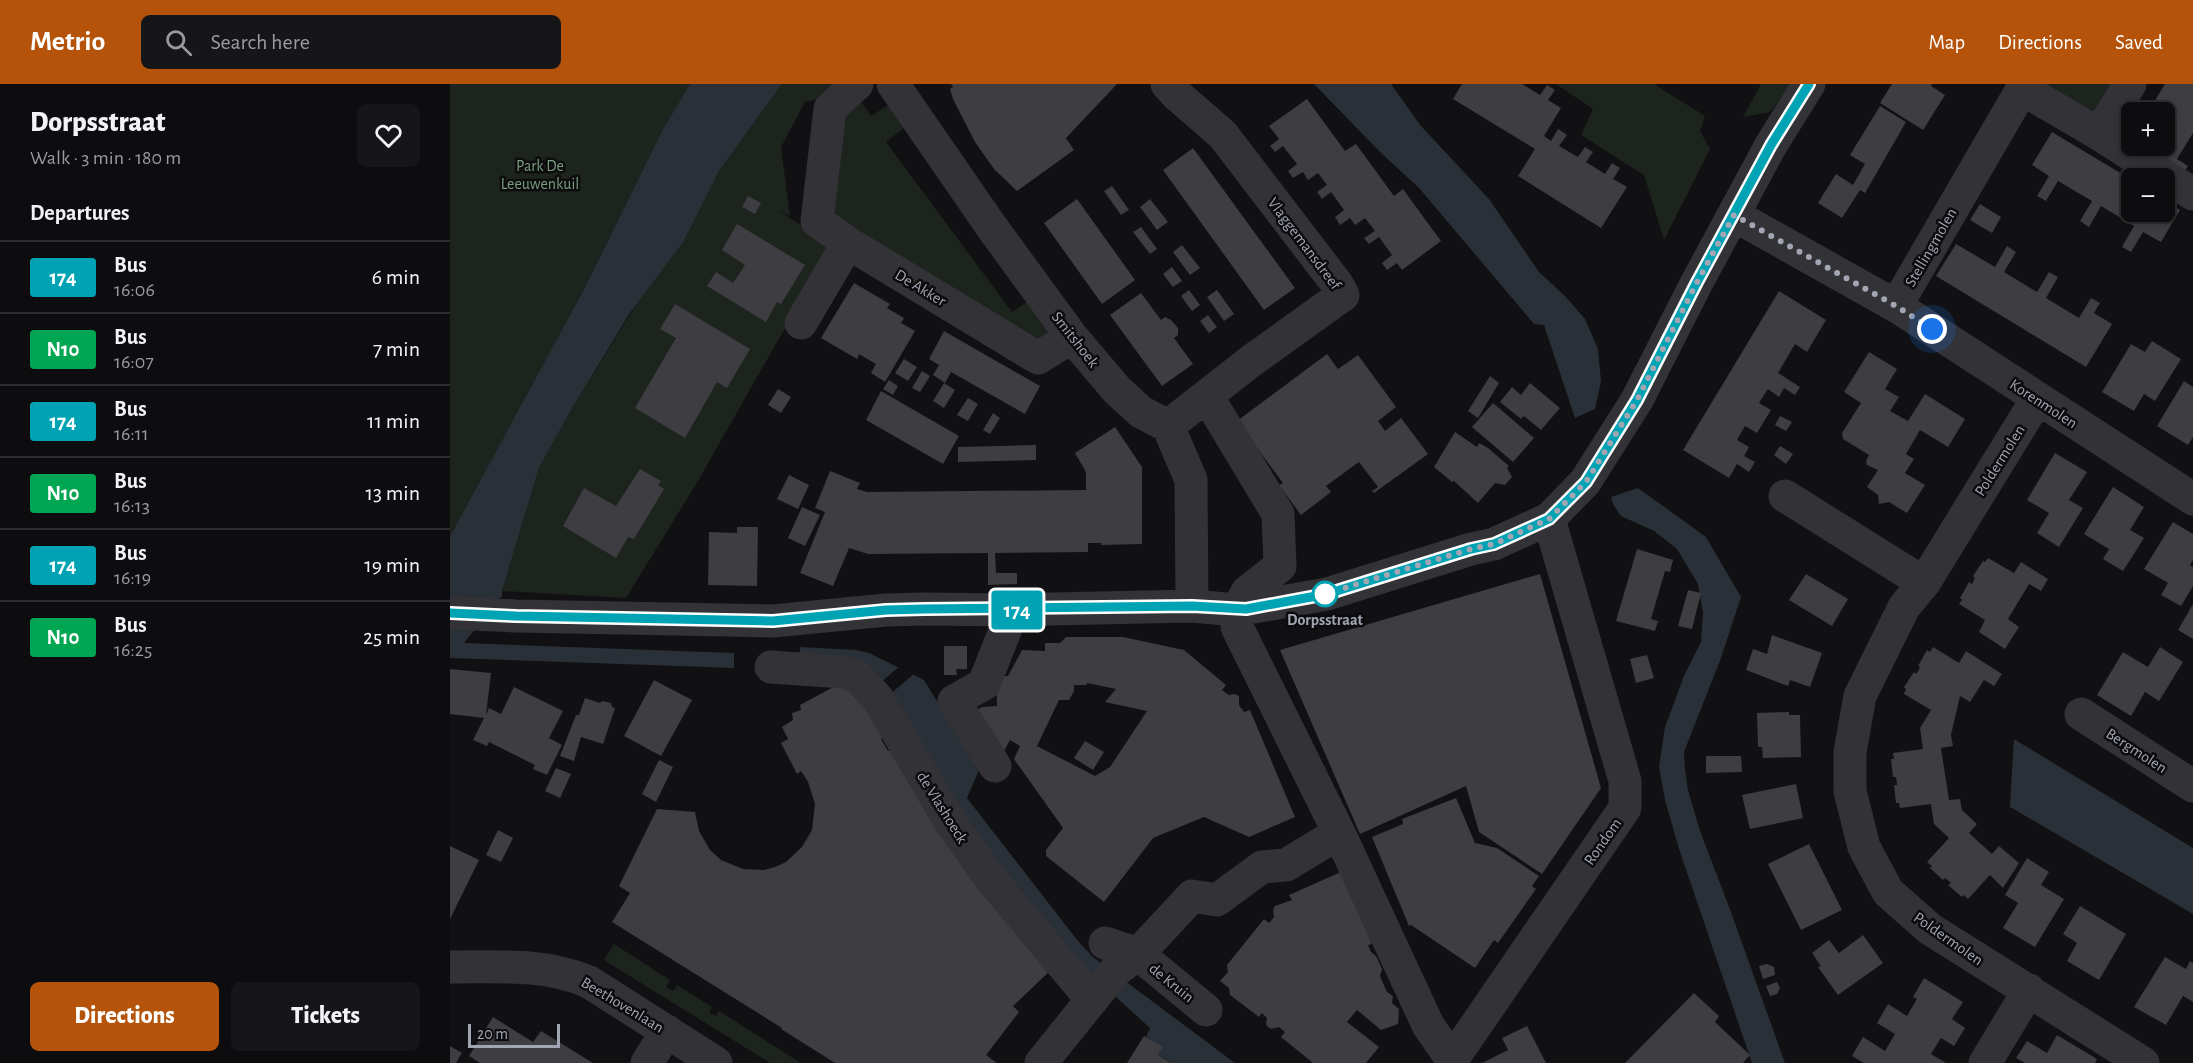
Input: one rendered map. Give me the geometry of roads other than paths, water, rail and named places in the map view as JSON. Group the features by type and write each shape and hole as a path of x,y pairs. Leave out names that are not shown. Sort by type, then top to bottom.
{"street":[{"path":"801,323 848,243 817,221 830,109 857,84"},
{"name":"Smitshoek","path":"893,84 1072,337 1117,390 1141,412 1168,426"},
{"name":"Vlaggemansdreef","path":"1167,84 1223,135 1343,295 1251,361 1168,426"},
{"path":"450,613 773,621 886,610 1192,606 1237,610 1327,594 1471,549 1494,544 1549,519 1586,482 1637,400 1771,145 1809,84"},
{"path":"2099,134 2130,84"},
{"name":"Stellingmolen","path":"1734,215 1896,306 2023,87 2193,194"},
{"name":"De Akker","path":"848,243 1038,358 1072,337"},
{"name":"Korenmolen","path":"1896,306 2193,500"},
{"path":"1207,396 1278,514 1280,566 1247,592 1237,610 1237,627 1339,833 1428,1025 1451,1062"},
{"name":"Poldermolen","path":"2037,399 1923,583 1904,607 1860,696 1850,752 1850,791 1864,847 1888,892 1930,929 2143,1063"},
{"path":"1168,426 1191,480 1192,606"},
{"path":"1785,496 1923,583"},
{"name":"Rondom","path":"1451,1062 1625,808 1625,781 1549,519"},
{"path":"995,766 954,701 984,684 1006,628 1007,610"},
{"name":"de Vlashoeck","path":"771,666 843,672 858,677 878,699 951,823 984,870 1110,972"},
{"name":"Bergmolen","path":"2081,714 2193,786"},
{"name":"de Kruin","path":"1206,1010 1110,972 1192,896 1217,900 1262,867 1286,865 1339,833"},
{"name":"Beethovenlaan","path":"450,967 517,967 571,974 589,982 716,1063"},
{"path":"1041,1063 1110,972"},
{"path":"1985,1063 2029,990"},
{"path":"647,1063 667,1031"}],"place":[{"name":"Dorpsstraat","path":"1325,594"}],"park label":[{"name":"Park De Leeuwenkuil","path":"540,174"}]}
